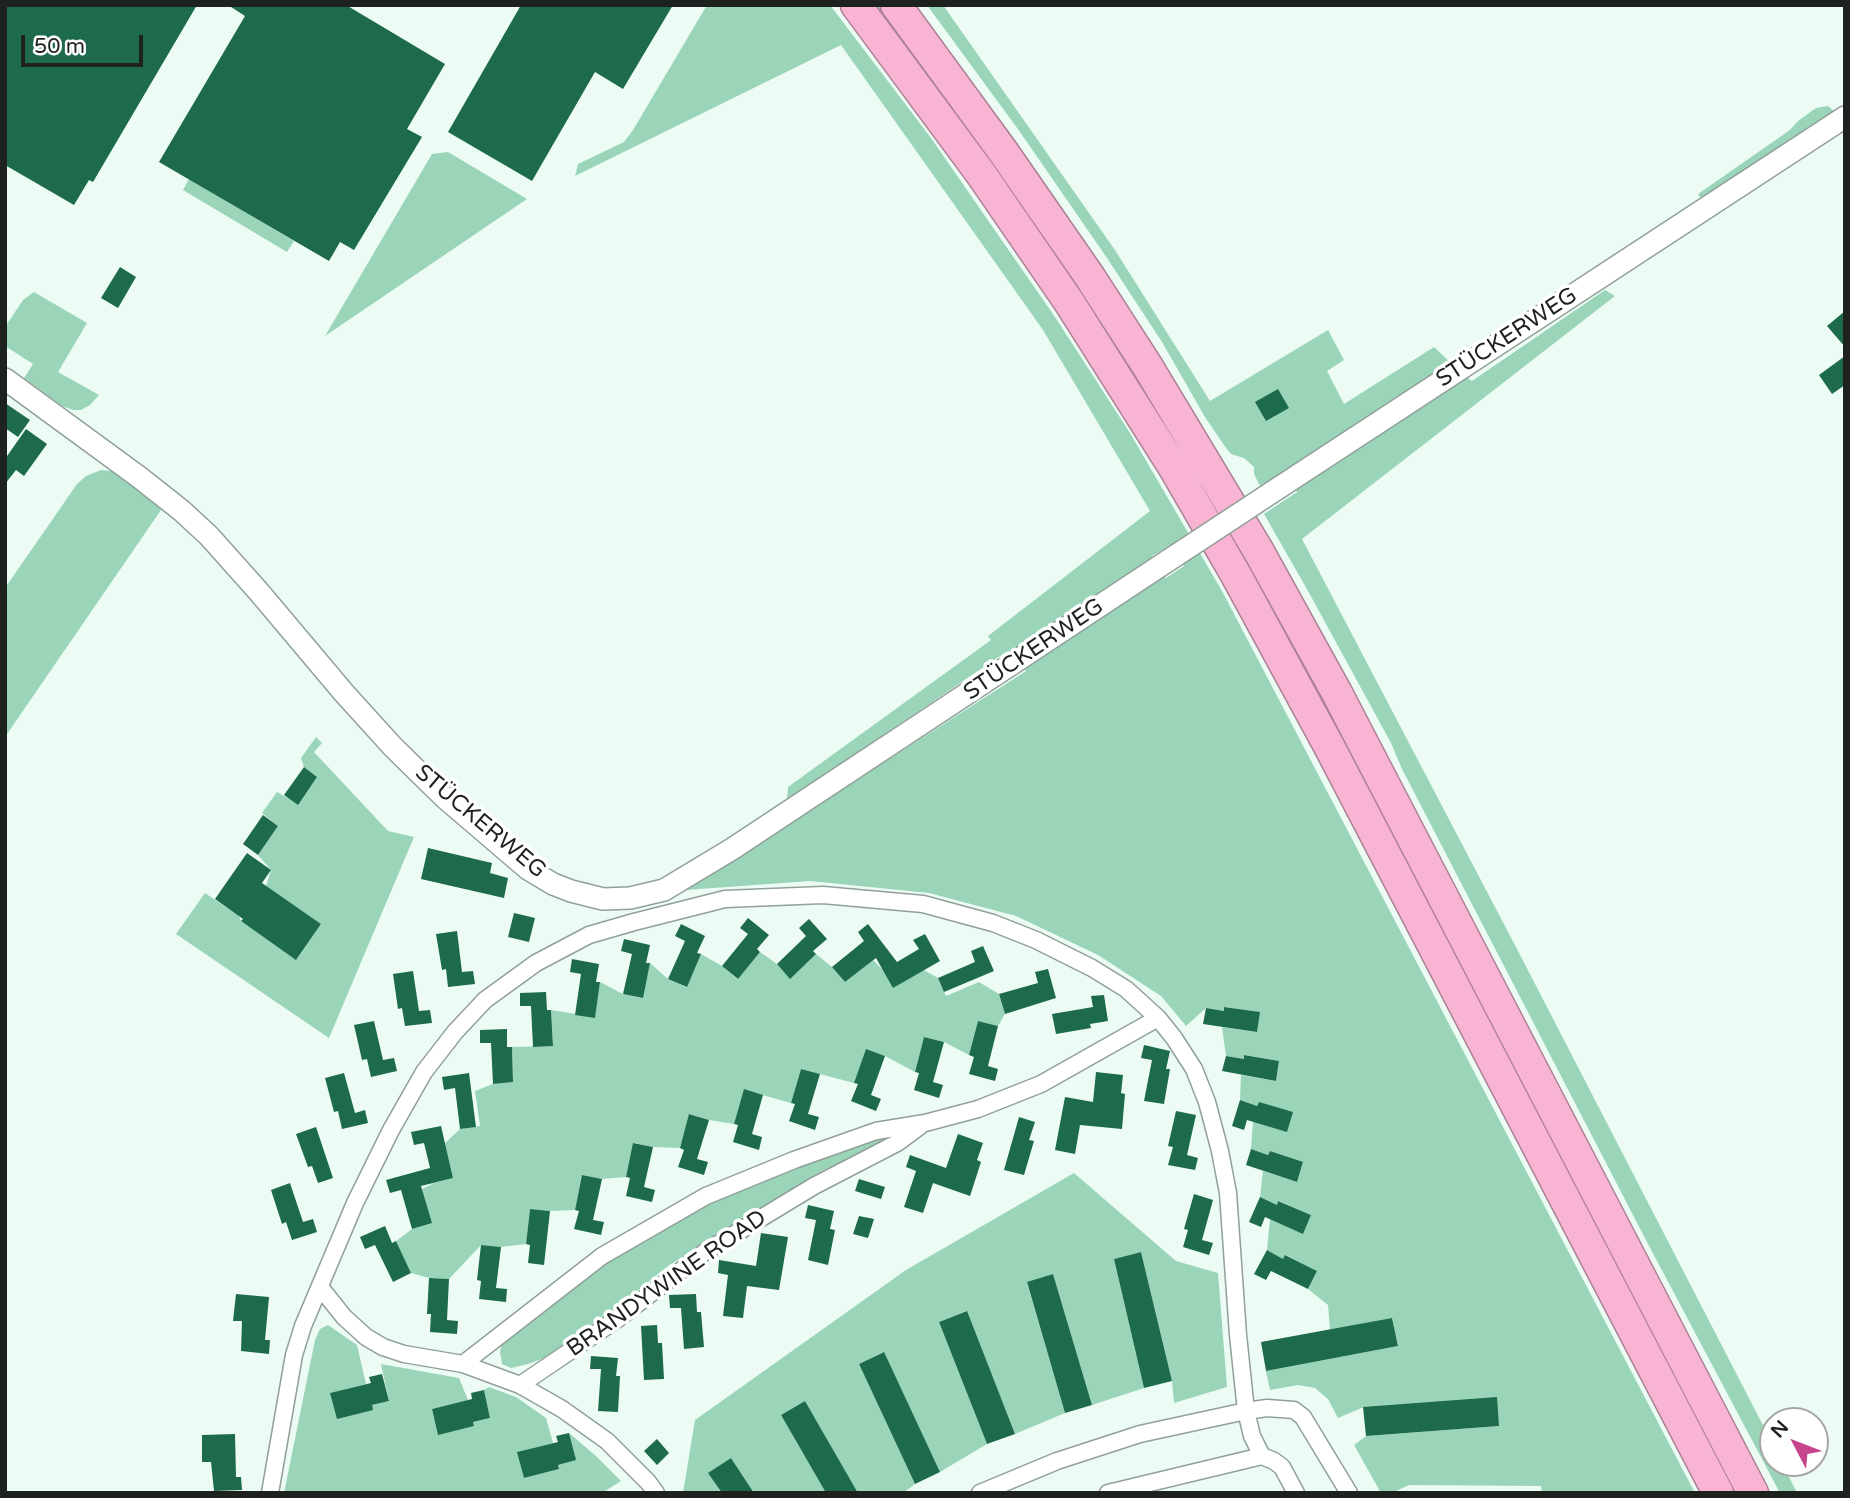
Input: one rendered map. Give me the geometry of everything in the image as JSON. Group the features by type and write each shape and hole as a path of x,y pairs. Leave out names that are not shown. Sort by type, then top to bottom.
{"highway":[{"path":"856,5 981,174 1069,302 1174,468 1229,563 1342,772 1718,1493"},
{"path":"896,5 1002,150 1090,277 1161,388 1258,550 1343,705 1753,1493"}],"street":[{"name":"STÜCKERWEG","path":"5,379 182,511 209,536 393,747 445,798 528,869 552,884 571,891 603,899 630,898 664,890 732,849 1845,117"},
{"path":"270,1493 293,1354 303,1326 355,1203 391,1130 424,1072 455,1032 485,1000 536,963 589,935 725,900 823,895 923,904 993,923 1036,940 1092,968 1126,989 1158,1018 1174,1038 1194,1069 1207,1102 1220,1151 1228,1193 1246,1411 1252,1436 1262,1456"},
{"name":"BRANDYWINE ROAD","path":"463,1364 602,1256 706,1196 794,1160 876,1131 925,1123 978,1109 1041,1084 1158,1018"},
{"name":"BRANDYWINE ROAD","path":"520,1385 619,1318 705,1252 814,1186 897,1143 925,1123"},
{"path":"320,1287 344,1317 366,1337 383,1347 404,1354 463,1364 520,1385 562,1409 607,1441 656,1493"},
{"path":"980,1493 1057,1461 1140,1434 1267,1408 1294,1410 1303,1417 1349,1493"},
{"path":"1108,1493 1262,1456 1282,1467 1296,1493"}],"green space":[{"path":"707,5 830,5 931,138 1055,317 1130,433 1222,591 1695,1493 1542,1493 1541,1486 1409,1485 1392,1493 1381,1493 1354,1445 1366,1436 1498,1426 1364,1407 1338,1418 1328,1399 1315,1388 1298,1385 1270,1390 1266,1371 1398,1346 1392,1318 1330,1330 1328,1305 1308,1289 1317,1271 1286,1255 1283,1259 1267,1250 1270,1219 1303,1233 1311,1215 1279,1201 1277,1205 1260,1197 1263,1171 1297,1182 1303,1163 1270,1151 1268,1155 1251,1149 1253,1121 1259,1102 1257,1106 1240,1100 1241,1075 1276,1081 1279,1061 1245,1055 1244,1059 1226,1056 1222,1027 1256,1032 1259,1012 1225,1007 1224,1011 1206,1008 1186,1026 1161,996 1098,955 1016,916 929,893 810,881 686,890 1026,671 1022,667 1163,574 1166,578 1184,566 1171,545 1152,556 1154,560 1011,656 1006,652 787,800 788,787 991,640 988,636 1150,511 1043,330 841,45 575,176 578,164 624,142"},
{"path":"872,5 880,5 905,37 1081,287 1165,418 1302,654 1604,1233 1599,1237 1420,895"},
{"path":"927,5 943,5 1115,250 1210,401 1328,330 1344,360 1327,371 1344,404 1434,347 1453,365 1286,474 1284,471 1260,486 1254,474 1254,467 1244,458 1231,454 1226,448 1107,258 1020,132"},
{"path":"1828,106 1835,112 1701,199 1698,194 1790,130 1816,108"},
{"path":"448,152 527,199 325,336 432,154"},
{"path":"189,179 294,241 287,252 183,190"},
{"path":"1605,290 1615,296 1302,539 1759,1418 1759,1453 1648,1244 1391,743 1264,514 1297,492 1295,487 1465,376 1472,381"},
{"path":"34,292 87,323 58,372 99,395 81,410 62,406 24,378 33,364 5,346 5,327 23,300"},
{"path":"101,470 121,472 161,510 5,737 5,588 77,484 86,476"},
{"path":"316,737 322,743 314,752 388,831 414,837 329,1038 176,934 205,893 297,959 321,924 266,886 271,870 258,855 278,826 262,813 277,792 298,804 317,777 304,767 301,758"},
{"path":"760,952 790,978 816,954 845,982 873,960 883,970 924,970 938,978 946,996 979,982 999,994 1005,1014 998,1026 978,1021 969,1055 944,1042 924,1037 915,1072 885,1056 866,1050 854,1083 801,1069 791,1103 744,1090 734,1124 690,1114 680,1148 634,1143 626,1177 602,1179 582,1175 575,1210 530,1209 526,1244 501,1247 481,1245 449,1279 429,1278 411,1273 396,1241 412,1229 431,1223 422,1189 453,1178 445,1143 460,1129 480,1126 475,1091 493,1084 513,1082 512,1047 553,1046 551,1010 595,1017 600,982 623,994 642,998 650,963 668,979 686,987 701,954 722,966 737,979"},
{"path":"894,1134 896,1137 820,1172 668,1266 604,1318 547,1357 511,1368 502,1364 502,1342 608,1260 706,1205 794,1168"},
{"path":"1074,1173 1176,1261 1218,1273 1227,1387 1174,1403 1172,1381 1141,1252 1114,1259 1144,1388 1092,1405 1053,1274 1027,1283 1065,1413 1015,1434 966,1311 939,1322 987,1444 940,1472 883,1352 859,1364 915,1484 903,1493 858,1493 805,1401 781,1415 826,1493 754,1493 731,1458 709,1473 722,1493 683,1493 695,1420 906,1270"},
{"path":"328,1325 357,1345 366,1384 331,1393 372,1405 389,1401 381,1364 459,1378 468,1400 432,1409 438,1434 474,1426 473,1422 490,1418 484,1390 489,1387 516,1397 546,1418 553,1443 518,1452 524,1478 559,1469 558,1465 575,1460 569,1433 621,1481 602,1493 284,1493 315,1340 320,1329"},
{"path":"1772,1477 1789,1477 1797,1493 1780,1493"}],"building":[{"path":"5,5 197,5 93,182 89,180 74,205 5,165"},
{"path":"228,5 346,5 445,64 407,129 422,137 354,250 340,242 329,261 159,162 245,16"},
{"path":"521,5 673,5 623,89 595,72 532,181 448,132"},
{"path":"120,267 136,277 118,308 101,298"},
{"path":"1845,311 1845,347 1827,326"},
{"path":"1845,356 1845,385 1832,394 1819,375"},
{"path":"1278,389 1289,408 1266,421 1255,402"},
{"path":"5,403 30,420 18,437 5,428"},
{"path":"26,429 47,444 24,476 16,470 5,484 5,459"},
{"path":"304,767 317,777 298,805 284,795"},
{"path":"263,815 278,826 258,855 243,844"},
{"path":"428,848 492,863 490,873 508,878 504,898 421,879"},
{"path":"247,853 271,870 262,883 321,924 296,960 215,899"},
{"path":"514,913 535,918 529,942 508,937"},
{"path":"748,918 769,935 757,949 760,952 738,979 722,966 748,934 740,928"},
{"path":"809,919 827,939 813,951 816,954 790,979 777,964 806,936 799,928"},
{"path":"681,924 705,936 697,953 701,954 687,987 668,979 685,941 675,936"},
{"path":"868,924 897,962 919,949 913,940 925,934 940,961 893,988 876,958 845,982 832,967 864,941 858,932"},
{"path":"457,931 462,972 473,971 475,984 448,987 436,934"},
{"path":"624,939 650,945 646,963 650,963 643,998 623,994 632,954 621,951"},
{"path":"983,946 994,971 944,992 938,978 975,962 971,951"},
{"path":"572,959 599,964 596,982 600,982 595,1018 575,1015 581,974 570,972"},
{"path":"1048,969 1056,998 1005,1014 999,994 1038,983 1035,972"},
{"path":"413,971 419,1011 430,1010 432,1023 405,1026 402,1008 398,1009 393,974"},
{"path":"546,992 547,1010 551,1010 553,1046 533,1047 531,1006 520,1006 520,993"},
{"path":"1104,995 1108,1021 1090,1024 1091,1028 1056,1034 1052,1014 1093,1007 1091,996"},
{"path":"1224,1007 1260,1012 1257,1032 1203,1024 1206,1008 1224,1011"},
{"path":"374,1021 383,1060 394,1058 397,1071 371,1077 367,1059 362,1060 354,1025"},
{"path":"978,1021 998,1026 988,1066 998,1069 995,1081 969,1074 974,1057 969,1055"},
{"path":"507,1029 507,1047 512,1047 513,1082 493,1084 491,1043 480,1043 480,1030"},
{"path":"924,1037 944,1042 933,1082 943,1085 939,1098 914,1090 919,1073 915,1072"},
{"path":"1144,1045 1170,1051 1164,1104 1144,1101 1152,1060 1141,1058"},
{"path":"866,1049 885,1056 871,1095 881,1099 876,1111 851,1101 858,1084 854,1083"},
{"path":"1244,1055 1279,1061 1276,1081 1222,1071 1226,1056 1244,1059"},
{"path":"801,1069 820,1074 808,1114 819,1117 815,1130 789,1121"},
{"path":"1096,1072 1123,1075 1121,1093 1125,1094 1122,1129 1080,1125 1075,1154 1055,1150 1065,1097 1093,1102"},
{"path":"344,1073 355,1113 365,1110 368,1123 342,1129 338,1111 334,1112 325,1078"},
{"path":"469,1073 476,1127 460,1129 455,1088 444,1090 442,1077"},
{"path":"744,1089 763,1095 752,1134 762,1137 759,1150 733,1142 738,1125 734,1124"},
{"path":"1240,1100 1257,1106 1259,1102 1293,1112 1287,1132 1247,1120 1244,1130 1232,1126"},
{"path":"1176,1111 1196,1115 1187,1155 1198,1158 1195,1170 1168,1165 1173,1147 1168,1146"},
{"path":"689,1114 709,1120 697,1159 708,1162 704,1175 678,1167 684,1150 680,1148"},
{"path":"1019,1117 1035,1122 1029,1140 1034,1141 1024,1175 1004,1170"},
{"path":"441,1126 453,1178 421,1186 432,1223 412,1229 401,1190 390,1193 386,1180 430,1168 424,1143 414,1145 411,1132"},
{"path":"316,1127 333,1178 318,1183 312,1166 308,1167 296,1134"},
{"path":"958,1134 983,1143 977,1160 981,1162 970,1196 933,1183 923,1213 904,1207 916,1171 906,1167 910,1155 946,1168"},
{"path":"633,1143 653,1147 644,1187 655,1190 652,1202 626,1196 630,1178 626,1177"},
{"path":"1251,1149 1268,1155 1270,1151 1303,1162 1297,1182 1246,1165"},
{"path":"582,1175 602,1179 593,1220 604,1222 601,1235 574,1229 579,1211 575,1210"},
{"path":"859,1179 885,1187 881,1199 855,1191"},
{"path":"290,1183 303,1222 313,1219 317,1232 292,1240 286,1222 282,1224 271,1190"},
{"path":"1194,1194 1213,1200 1202,1240 1213,1243 1209,1255 1183,1247 1188,1230 1184,1229"},
{"path":"1260,1197 1277,1205 1278,1201 1311,1215 1303,1234 1265,1217 1261,1227 1249,1222"},
{"path":"808,1205 834,1211 830,1229 835,1230 828,1265 808,1260 816,1220 805,1218"},
{"path":"530,1209 550,1211 544,1265 528,1263 530,1245 526,1244"},
{"path":"859,1216 874,1219 868,1238 853,1234"},
{"path":"385,1226 392,1243 396,1241 411,1273 393,1282 375,1245 365,1249 360,1237"},
{"path":"761,1233 788,1237 779,1290 747,1286 743,1318 723,1316 728,1275 718,1273 719,1260 756,1266"},
{"path":"481,1245 501,1247 496,1288 507,1289 506,1302 479,1299 481,1281 477,1280"},
{"path":"1267,1250 1283,1259 1285,1255 1317,1271 1308,1289 1271,1271 1266,1280 1254,1274"},
{"path":"1141,1252 1172,1381 1144,1388 1114,1259"},
{"path":"1053,1274 1092,1405 1065,1413 1027,1282"},
{"path":"429,1278 449,1279 447,1320 458,1321 457,1334 430,1332 431,1314 427,1314"},
{"path":"236,1294 269,1297 265,1340 270,1340 269,1354 241,1351 242,1321 233,1321"},
{"path":"696,1294 697,1312 701,1312 704,1347 684,1349 681,1308 670,1308 669,1295"},
{"path":"967,1311 1015,1434 987,1444 939,1322"},
{"path":"1392,1318 1398,1346 1266,1371 1261,1342"},
{"path":"657,1325 658,1343 662,1343 664,1379 644,1380 641,1326"},
{"path":"884,1352 940,1472 915,1484 859,1364"},
{"path":"591,1356 618,1358 618,1412 598,1411 601,1369 590,1369"},
{"path":"382,1374 389,1401 372,1405 373,1410 337,1419 330,1393 371,1383 369,1377"},
{"path":"484,1390 490,1418 473,1422 474,1426 438,1435 432,1409 472,1399 471,1393"},
{"path":"1497,1397 1499,1426 1366,1436 1363,1407"},
{"path":"805,1401 858,1493 826,1493 781,1415"},
{"path":"569,1433 576,1460 558,1465 559,1469 524,1478 517,1452 558,1442 556,1436"},
{"path":"235,1434 236,1477 241,1477 242,1490 214,1491 211,1462 202,1462 202,1435"},
{"path":"657,1439 669,1453 657,1465 644,1451"},
{"path":"731,1458 754,1493 722,1493 708,1473"}]}
